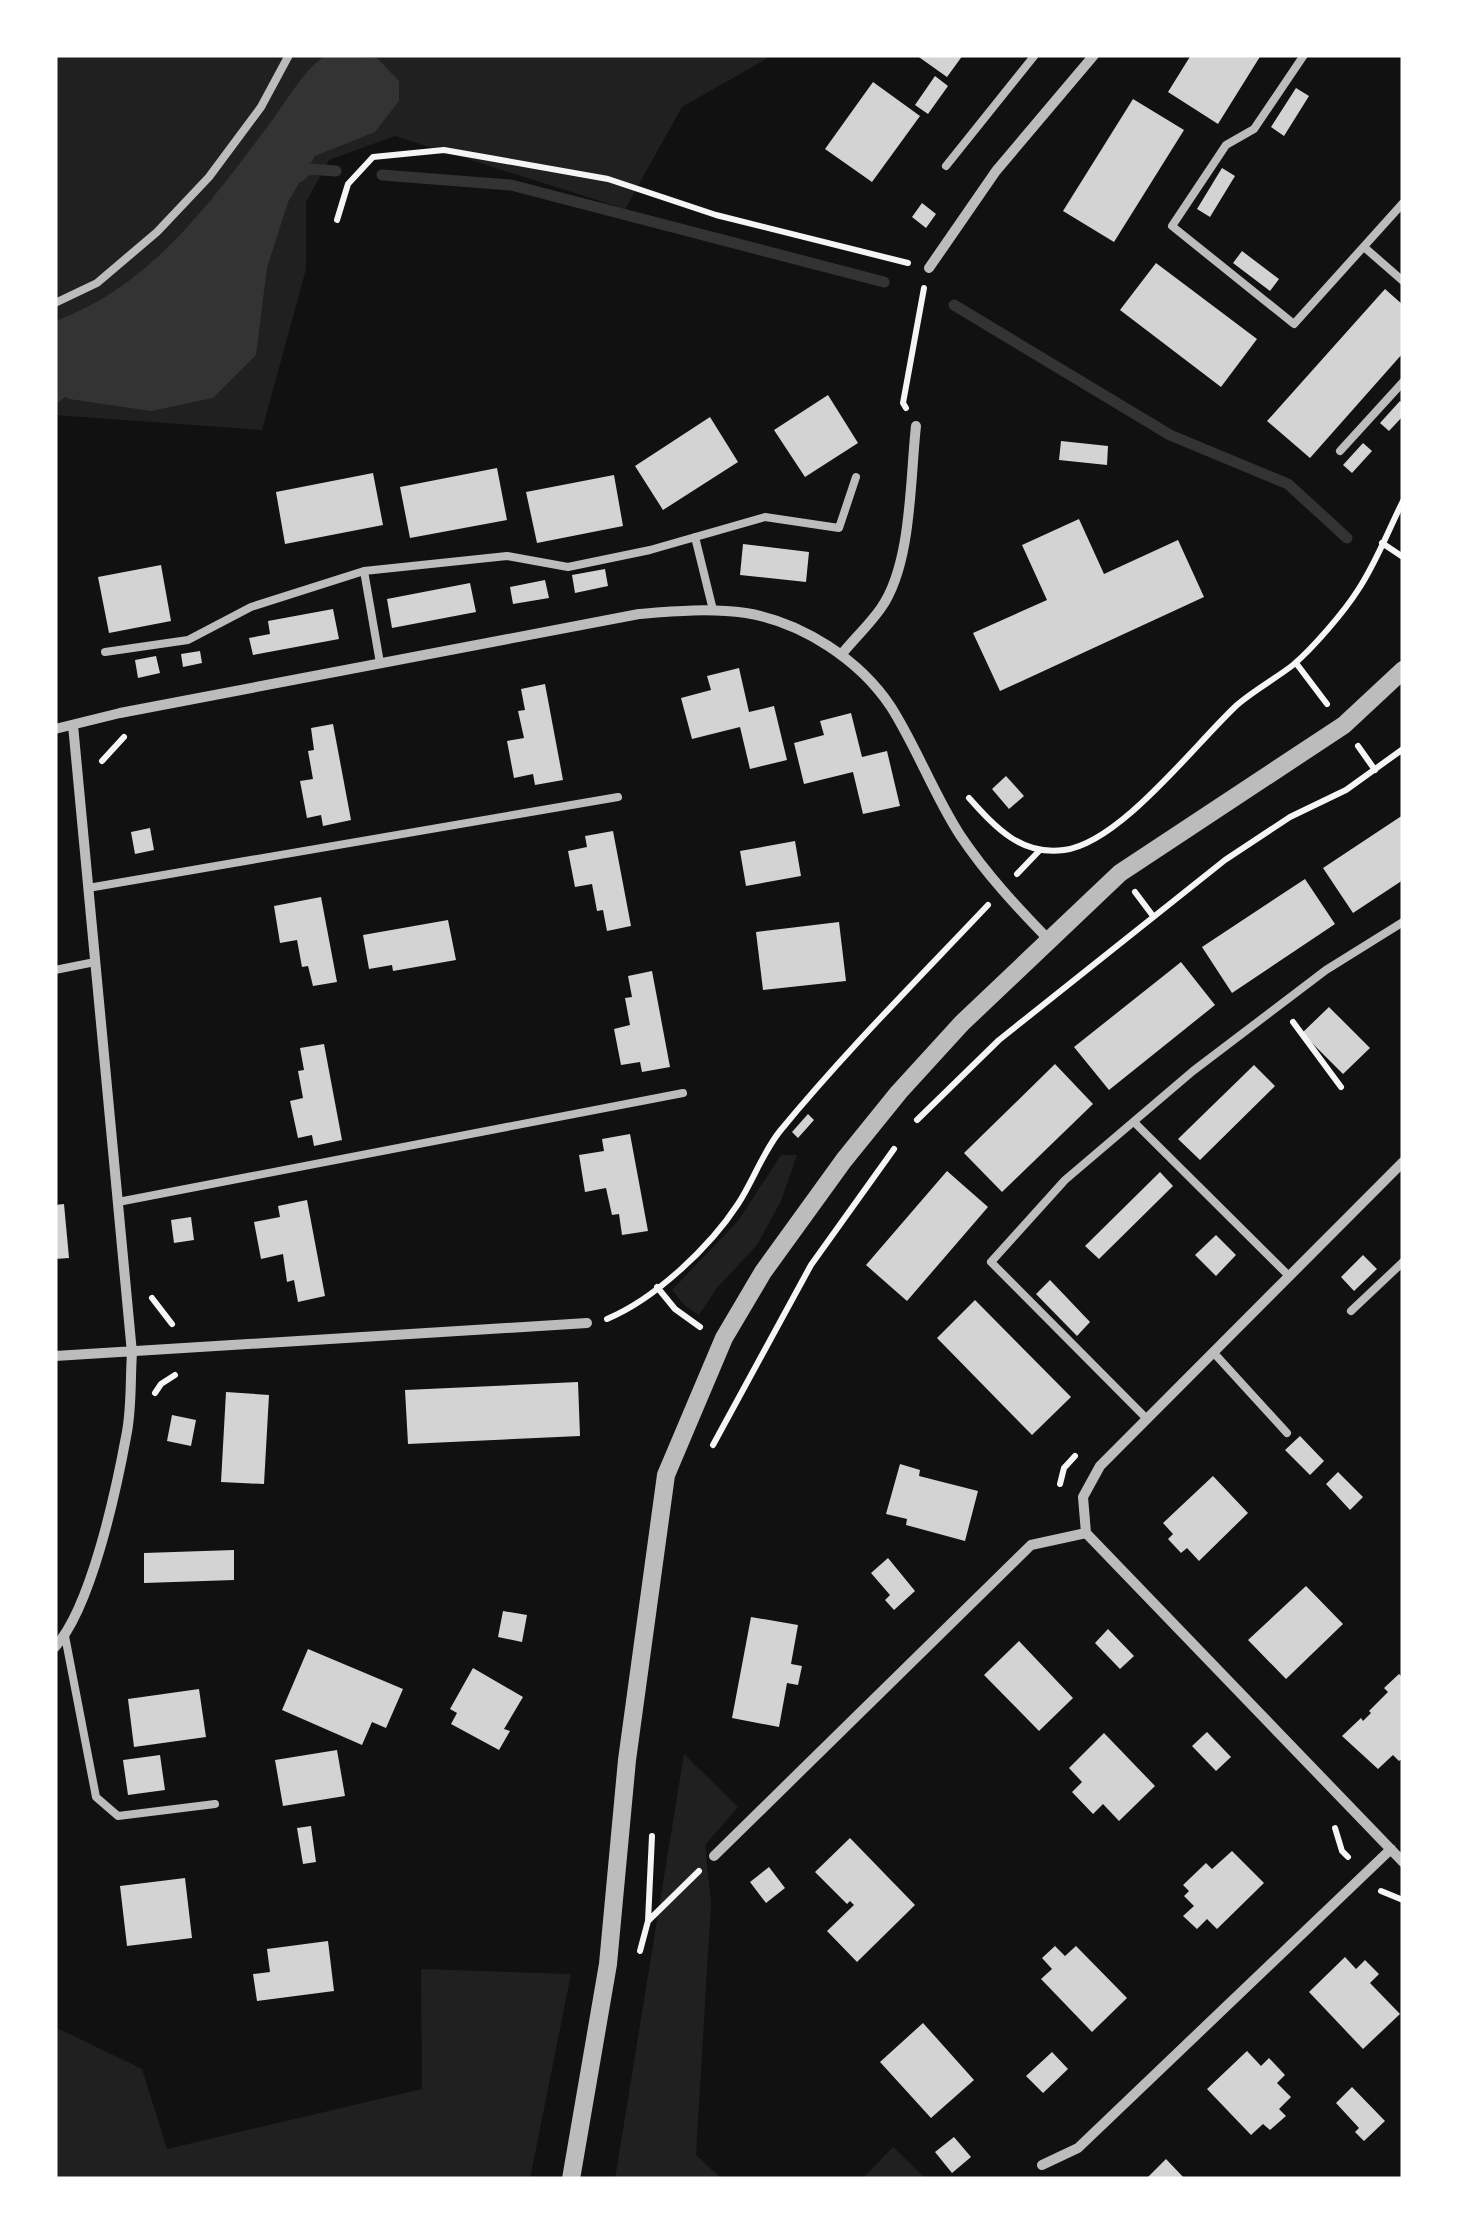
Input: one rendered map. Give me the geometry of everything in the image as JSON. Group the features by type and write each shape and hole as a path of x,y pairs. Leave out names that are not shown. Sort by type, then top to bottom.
{"street":[{"path":"929,268 996,171 1094,55"},
{"path":"841,655 883,606 893,582 903,548 916,426"},
{"path":"55,729 639,614 714,610 750,614 802,632 841,655 870,680 890,707 959,834 1002,891 1049,940"},
{"path":"571,2179 608,1964 626,1760 666,1475 684,1426 736,1318 763,1272 844,1160 899,1092 962,1024 1120,872 1344,725 1403,670"},
{"path":"55,1647 65,1636 80,1602 103,1535 127,1434 132,1353 72,724"},
{"path":"1403,1162 1100,1466 1082,1497 1086,1533 1403,1862"},
{"path":"55,1356 587,1323"},
{"path":"714,1856 1031,1545 1086,1533"},
{"path":"1042,2165 1078,2148 1390,1849"}],"lane":[{"path":"55,302 97,282 157,232 209,177 261,108 289,55"},
{"path":"946,166 1034,55"},
{"path":"1304,55 1254,129 1226,145 1172,226 1294,324 1403,203"},
{"path":"1364,247 1403,281"},
{"path":"1340,451 1403,382"},
{"path":"105,652 188,640 251,607 364,571 507,556 568,567 650,550 765,517 839,528 856,477"},
{"path":"695,537 714,610"},
{"path":"364,571 380,664"},
{"path":"88,888 618,797"},
{"path":"1147,1419 990,1262 1065,1180 1134,1122 1326,970 1403,922"},
{"path":"55,970 95,962"},
{"path":"118,1202 683,1093"},
{"path":"1134,1122 1289,1276"},
{"path":"1351,1311 1403,1262"},
{"path":"1214,1352 1288,1433"},
{"path":"65,1636 96,1797 118,1816 215,1804"}],"path":[{"path":"337,220 348,184 373,157 444,150 608,179 716,215 929,268 918,306 904,403 897,411"},
{"path":"904,403 916,426"},
{"path":"959,788 1002,834 1021,844 1040,850 1080,848 1096,839 1134,809 1240,703 1296,663 1358,591 1403,502"},
{"path":"1382,544 1403,558"},
{"path":"1296,663 1324,699"},
{"path":"912,1124 998,1040 1224,860 1290,817 1346,790 1403,749"},
{"path":"1362,752 1375,770"},
{"path":"587,1323 624,1312 705,1245 737,1205 777,1135 902,994 1040,850"},
{"path":"1280,1005 1341,1088"},
{"path":"710,1451 811,1265 900,1140"},
{"path":"1060,1538 1051,1519 1056,1496 1064,1468 1085,1443"},
{"path":"638,1959 648,1921 652,1819"},
{"path":"1327,1819 1336,1830 1342,1851 1380,1890 1403,1900"},
{"path":"648,1921 714,1856"}],"shaded area":[{"path":"55,55 773,55 682,107 625,209 395,136 329,160 306,202 306,269 262,430 55,415"},
{"path":"326,55 377,58 399,81 399,101 375,132 315,156 288,202 267,268 256,355 213,398 151,411 69,399 55,391 55,321 120,287 175,240 223,185 302,78"},
{"path":"781,1155 797,1155 781,1201 757,1245 716,1289 699,1315 672,1290 738,1221"},
{"path":"684,1754 738,1807 705,1845 711,1903 696,2155 722,2179 615,2179"},
{"path":"421,1969 571,1974 530,2179 55,2179 55,2027 142,2069 167,2149 422,2089"},
{"path":"893,2147 926,2179 862,2179"}],"building":[{"path":"916,55 963,55 947,77"},
{"path":"1191,55 1261,55 1218,124 1168,92"},
{"path":"935,76 948,86 928,114 915,105"},
{"path":"873,82 920,116 872,182 825,149"},
{"path":"1296,88 1309,96 1284,136 1271,127"},
{"path":"1133,99 1184,130 1114,242 1063,211"},
{"path":"1222,168 1235,176 1210,217 1197,209"},
{"path":"922,203 936,214 926,228 912,217"},
{"path":"1242,251 1279,279 1270,291 1233,263"},
{"path":"1156,263 1257,339 1221,387 1120,310"},
{"path":"1385,289 1403,305 1403,353 1310,458 1267,421"},
{"path":"828,395 858,443 805,477 774,430"},
{"path":"1400,401 1403,416 1389,431 1380,423"},
{"path":"710,417 738,462 663,510 635,466"},
{"path":"1061,441 1108,446 1107,465 1059,460"},
{"path":"1363,443 1372,451 1352,473 1343,465"},
{"path":"497,468 507,520 410,538 400,487"},
{"path":"373,473 383,525 285,544 276,492"},
{"path":"614,475 623,526 537,543 526,492"},
{"path":"1079,519 1104,574 1178,540 1204,597 1000,691 973,633 1047,600 1022,545"},
{"path":"743,544 809,552 806,582 740,575"},
{"path":"161,565 171,621 109,633 98,577"},
{"path":"605,569 608,586 575,593 572,575"},
{"path":"545,580 549,598 513,604 510,587"},
{"path":"470,583 476,612 392,628 387,599"},
{"path":"333,609 339,639 253,655 249,638 270,634 268,621"},
{"path":"200,651 202,663 183,667 181,654"},
{"path":"156,656 160,673 138,678 135,660"},
{"path":"739,668 749,712 774,706 787,760 750,769 740,727 692,739 681,698 711,690 707,676"},
{"path":"545,684 563,780 535,785 533,774 514,778 507,741 524,738 518,711 525,710 521,689"},
{"path":"851,713 862,757 887,751 900,806 863,814 853,772 804,784 794,743 824,735 820,721"},
{"path":"333,724 351,820 323,826 321,815 307,818 300,781 313,779 308,751 314,750 311,728"},
{"path":"1006,776 1024,796 1009,809 992,789"},
{"path":"1403,815 1403,880 1353,913 1323,868"},
{"path":"150,828 154,850 135,854 131,832"},
{"path":"613,831 631,926 607,931 603,910 597,911 592,884 575,887 568,851 587,847 585,836"},
{"path":"795,841 801,876 746,886 740,851"},
{"path":"1305,879 1335,924 1232,993 1202,947"},
{"path":"321,897 337,982 313,986 308,966 302,967 297,940 280,943 274,906"},
{"path":"448,920 456,960 393,971 392,965 369,969 363,935"},
{"path":"839,922 846,981 763,990 756,932"},
{"path":"1181,962 1215,1005 1109,1090 1074,1047"},
{"path":"652,971 670,1067 642,1072 640,1062 621,1065 614,1029 630,1025 625,998 632,997 628,976"},
{"path":"1329,1007 1370,1048 1343,1074 1302,1033"},
{"path":"324,1044 342,1140 314,1146 312,1135 298,1138 290,1101 303,1098 298,1071 304,1070 300,1048"},
{"path":"1055,1064 1093,1104 1002,1192 964,1153"},
{"path":"1254,1065 1275,1086 1200,1160 1178,1139"},
{"path":"808,1114 814,1120 798,1138 792,1132"},
{"path":"630,1134 648,1231 622,1235 619,1214 612,1215 606,1188 585,1192 579,1155 604,1151 602,1139"},
{"path":"947,1171 988,1207 907,1301 866,1265"},
{"path":"1160,1172 1173,1186 1099,1259 1085,1246"},
{"path":"307,1200 325,1296 298,1302 294,1280 287,1282 283,1254 261,1259 254,1222 280,1217 278,1206"},
{"path":"64,1204 69,1258 55,1259 55,1205"},
{"path":"191,1217 194,1240 174,1243 171,1220"},
{"path":"1216,1235 1236,1255 1216,1276 1195,1255"},
{"path":"1363,1255 1377,1269 1354,1291 1341,1277"},
{"path":"1050,1280 1090,1322 1077,1336 1036,1294"},
{"path":"975,1300 1071,1397 1032,1435 937,1338"},
{"path":"578,1382 580,1436 408,1444 405,1390"},
{"path":"226,1392 269,1395 264,1484 221,1482"},
{"path":"172,1415 196,1420 191,1446 167,1441"},
{"path":"1300,1436 1324,1461 1310,1475 1285,1450"},
{"path":"900,1464 920,1470 919,1476 978,1491 965,1541 906,1525 907,1519 886,1514"},
{"path":"1338,1472 1363,1497 1350,1510 1326,1484"},
{"path":"1213,1476 1248,1513 1199,1561 1187,1548 1181,1553 1168,1539 1173,1534 1163,1523"},
{"path":"234,1550 234,1580 144,1583 144,1553"},
{"path":"888,1558 915,1591 894,1610 885,1600 890,1595 871,1573"},
{"path":"1306,1586 1343,1624 1286,1679 1248,1640"},
{"path":"503,1611 527,1615 522,1642 498,1637"},
{"path":"751,1617 798,1625 791,1664 802,1666 798,1685 787,1683 779,1727 732,1718"},
{"path":"1108,1629 1134,1656 1120,1669 1095,1643"},
{"path":"1019,1641 1073,1698 1039,1731 984,1675"},
{"path":"308,1649 403,1689 386,1728 372,1722 362,1745 282,1710"},
{"path":"473,1668 523,1697 504,1729 510,1731 499,1750 451,1724 457,1713 450,1709"},
{"path":"1399,1674 1403,1678 1403,1758 1399,1761 1393,1755 1378,1769 1342,1736 1371,1713 1388,1692 1384,1688"},
{"path":"199,1689 206,1737 134,1747 128,1699"},
{"path":"1207,1732 1231,1757 1216,1771 1192,1746"},
{"path":"1104,1733 1155,1786 1119,1821 1103,1804 1093,1814 1072,1792 1082,1782 1069,1768"},
{"path":"337,1750 345,1796 283,1806 275,1760"},
{"path":"160,1755 165,1790 128,1795 123,1760"},
{"path":"311,1826 316,1862 303,1864 297,1828"},
{"path":"850,1838 915,1905 857,1962 827,1931 854,1905 850,1901 847,1904 815,1872"},
{"path":"1232,1851 1264,1883 1217,1929 1207,1919 1197,1929 1183,1916 1194,1906 1184,1896 1189,1891 1183,1885 1206,1863 1212,1869"},
{"path":"769,1867 785,1888 766,1903 750,1882"},
{"path":"185,1878 192,1938 127,1946 120,1886"},
{"path":"328,1941 334,1991 257,2001 253,1974 270,1972 267,1949"},
{"path":"1055,1946 1065,1956 1076,1946 1127,1998 1092,2032 1041,1979 1052,1969 1042,1958"},
{"path":"1345,1957 1356,1969 1365,1960 1379,1974 1370,1983 1400,2014 1363,2049 1309,1992"},
{"path":"923,2023 974,2080 931,2118 880,2062"},
{"path":"1247,2051 1261,2066 1269,2058 1285,2075 1277,2083 1291,2097 1279,2109 1286,2116 1270,2130 1263,2124 1251,2135 1207,2089"},
{"path":"1052,2052 1068,2069 1043,2093 1026,2076"},
{"path":"1352,2087 1385,2121 1364,2141 1355,2132 1359,2128 1336,2103"},
{"path":"954,2137 971,2157 952,2173 935,2152"},
{"path":"1166,2159 1185,2179 1146,2179"}],"waterway":[{"path":"299,177 308,169 336,171"},
{"path":"382,175 511,185 884,282"},
{"path":"954,305 1170,435 1288,484 1347,538"},
{"path":"55,398 72,385"}]}
